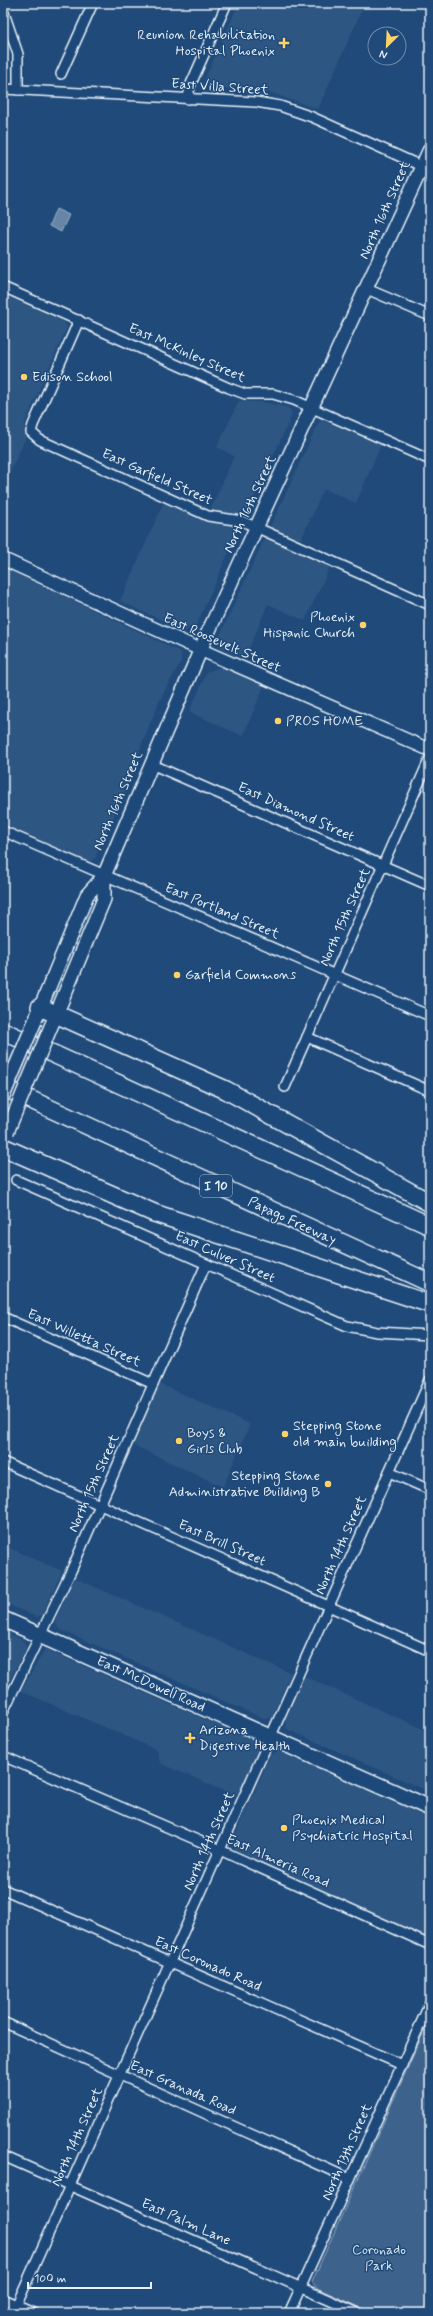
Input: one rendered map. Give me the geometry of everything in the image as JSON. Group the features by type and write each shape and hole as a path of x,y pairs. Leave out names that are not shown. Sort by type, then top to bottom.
{"highway":[{"path":"38,1014 54,1018 226,1090 430,1203"},
{"path":"3,1031 430,1226"},
{"name":"Papago Freeway","path":"3,1087 430,1283"},
{"path":"4,1140 154,1213 430,1304"}],"main road":[{"name":"North 16th Street","path":"3,1096 87,895 104,876 201,650 367,289 426,168 430,149"},
{"name":"North 16th Street","path":"4,1140 104,899 104,876"},
{"name":"East McDowell Road","path":"3,1619 430,1808"}],"street":[{"path":"61,74 93,3"},
{"path":"188,99 190,86 227,3"},
{"path":"3,10 18,54 18,90"},
{"name":"East Villa Street","path":"3,89 256,102 280,106 312,117 426,168"},
{"name":"East McKinley Street","path":"3,287 229,388 246,394 274,394 312,408 430,460"},
{"path":"367,289 430,316"},
{"name":"East Garfield Street","path":"79,320 31,432 40,440 208,516 242,521 430,605"},
{"name":"East Roosevelt Street","path":"3,559 201,650 430,750"},
{"name":"North 15th Street","path":"285,1087 430,758"},
{"name":"East Diamond Street","path":"151,764 430,886"},
{"name":"East Portland Street","path":"3,831 430,1016"},
{"path":"307,1037 430,1091"},
{"name":"East Culver Street","path":"16,1180 358,1329 430,1335"},
{"name":"North 15th Street","path":"3,1712 41,1636 206,1264"},
{"name":"East Willetta Street","path":"3,1317 153,1384"},
{"name":"North 14th Street","path":"15,2309 430,1380"},
{"name":"East Brill Street","path":"3,1462 430,1651"},
{"path":"389,1472 430,1490"},
{"name":"East Almeria Road","path":"3,1756 220,1850 430,1945"},
{"name":"East Coronado Road","path":"3,1889 402,2065"},
{"name":"North 13th Street","path":"289,2313 430,2003"},
{"name":"East Granada Road","path":"3,2022 350,2179"},
{"name":"East Palm Lane","path":"3,2156 358,2313"},
{"path":"3,2299 15,2309 34,2313"}],"shaded area":[{"name":"Reunion Rehabilitation Hospital Phoenix","path":"239,3 365,3 318,109 271,93 205,87 203,83"},
{"path":"56,209 69,215 61,232 49,226"},
{"name":"Edison School","path":"3,294 63,321 67,327 26,420 24,426 27,435 3,487"},
{"path":"239,401 263,402 285,407 290,409 292,415 248,510 243,510 234,527 236,536 196,626 185,631 120,601 166,497 208,516 234,456 217,447"},
{"path":"322,420 381,445 356,503 324,489 298,546 332,562 305,621 268,604 245,658 221,648 218,643 218,639 318,424"},
{"path":"3,567 181,652 181,662 162,695 142,743 134,771 95,858 89,862 3,824"},
{"path":"221,667 264,686 243,736 189,712 207,672"},
{"path":"160,1384 250,1424 223,1487 133,1445"},
{"path":"3,1545 62,1571 42,1615 36,1617 3,1602"},
{"path":"75,1578 291,1673 271,1718 263,1718 59,1629 55,1621"},
{"path":"3,1631 24,1641 26,1648 7,1686 3,1684"},
{"path":"45,1649 256,1742 259,1747 238,1797 160,1763 157,1750 21,1691"},
{"path":"304,1676 430,1732 430,1792 287,1729 285,1721"},
{"path":"278,1751 430,1818 430,1939 235,1849 232,1842 271,1754"}],"green space":[{"name":"Coronado Park","path":"430,2018 430,2313 373,2313 317,2288 312,2282"}],"place":[{"name":"Reunion Rehabilitation Hospital Phoenix","path":"284,43"},
{"name":"Edison School","path":"24,377"},
{"name":"Phoenix Hispanic Church","path":"363,625"},
{"name":"PROS HOME","path":"278,721"},
{"name":"Garfield Commons","path":"177,975"},
{"name":"Stepping Stone old main building","path":"285,1434"},
{"name":"Boys & Girls Club","path":"179,1441"},
{"name":"Stepping Stone Administrative Building B","path":"328,1484"},
{"name":"Arizona Digestive Health","path":"190,1738"},
{"name":"Phoenix Medical Psychiatric Hospital","path":"284,1828"}]}
